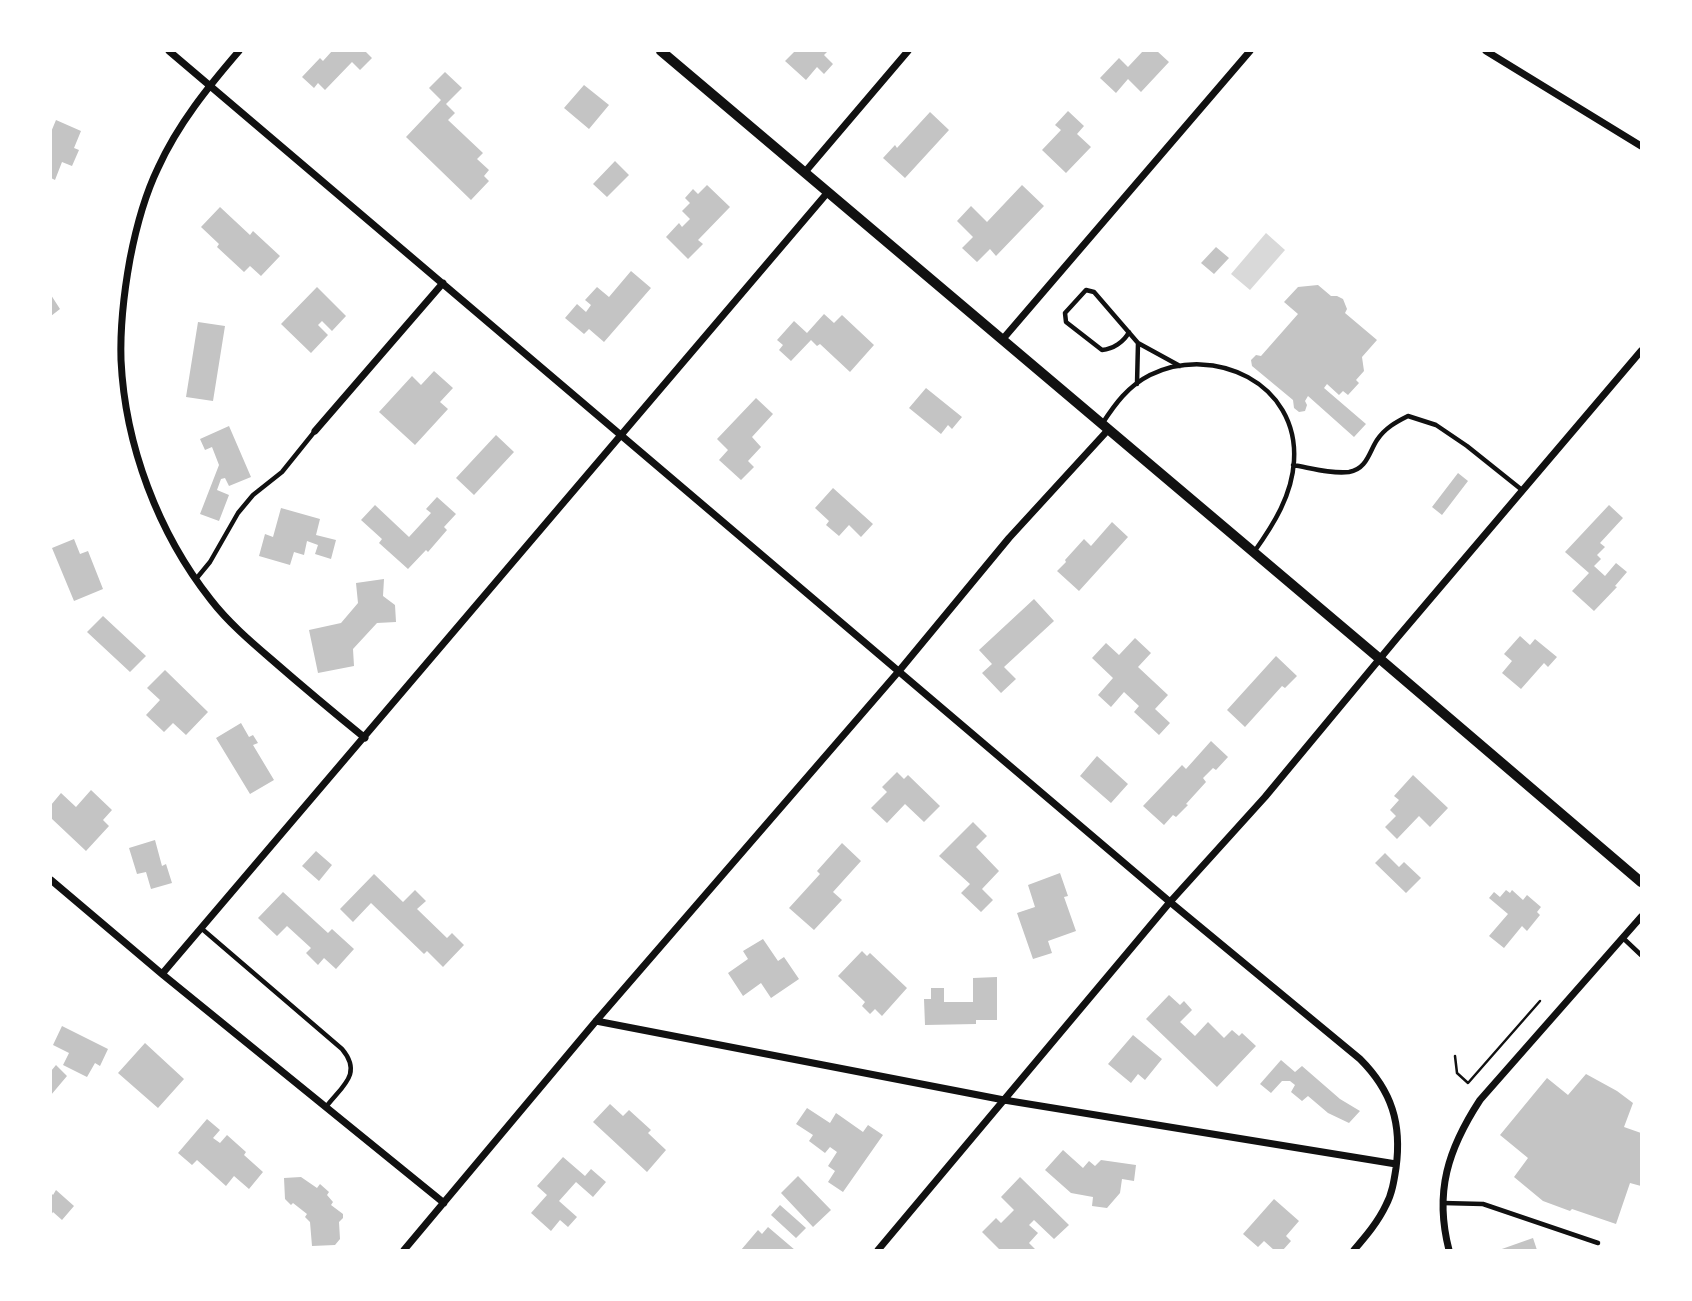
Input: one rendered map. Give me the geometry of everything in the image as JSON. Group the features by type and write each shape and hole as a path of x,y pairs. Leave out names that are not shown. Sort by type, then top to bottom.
{"main road":[{"path":"661,51 1641,882"}],"street":[{"path":"169,51 1372,1071 1384,1087 1392,1108 1399,1144 1393,1186 1387,1204 1354,1250"},
{"path":"239,51 189,113 172,140 145,199 127,279 121,358 125,397 133,438 145,477 173,542 196,579 212,601 243,634 365,738"},
{"path":"805,172 908,51"},
{"path":"1002,340 1250,51"},
{"path":"1486,51 1641,146"},
{"path":"162,974 828,192"},
{"path":"315,431 443,283"},
{"path":"878,1250 1170,902 1265,797 1641,351"},
{"path":"404,1250 596,1021 899,671 1105,427"},
{"path":"51,880 162,974 444,1203"},
{"path":"1449,1250 1443,1223 1445,1178 1455,1142 1466,1122 1480,1100 1641,917"},
{"path":"596,1021 1004,1100 1396,1164"}],"lane":[{"path":"1129,332 1125,339 1111,349 1102,350 1066,322 1065,313 1086,290 1094,292 1138,342 1180,366"},
{"path":"1136,384 1138,342"},
{"path":"1105,427 1115,404 1136,384 1149,376 1180,366 1201,365 1231,369 1244,374 1265,390 1283,413 1290,428 1293,465 1289,489 1282,506 1253,552"},
{"path":"1293,465 1350,472 1361,467 1377,440 1391,425 1408,416 1436,425 1522,490"},
{"path":"196,579 210,562 238,513 253,495 282,472 315,431"},
{"path":"201,928 348,1057 352,1066 351,1074 326,1107"},
{"path":"1623,938 1641,956"},
{"path":"1443,1203 1483,1204 1598,1243"}],"path":[{"path":"1455,1056 1457,1073 1468,1083 1540,1001"}],"shaded area":[{"path":"1266,233 1285,250 1250,290 1231,274"}],"building":[{"path":"332,51 365,51 372,58 360,70 352,62 325,90 318,83 314,88 302,77 320,58 323,61"},
{"path":"795,51 828,51 824,55 833,64 824,74 817,67 806,80 785,61"},
{"path":"1143,51 1157,51 1169,62 1141,92 1128,79 1116,93 1100,78 1119,58 1128,67"},
{"path":"445,72 462,88 446,104 455,113 448,120 483,153 477,159 489,170 484,176 489,181 471,200 406,137 441,100 429,88"},
{"path":"584,85 609,105 589,129 564,108"},
{"path":"1068,111 1084,126 1077,134 1091,147 1066,173 1042,150 1061,130 1055,125"},
{"path":"930,112 949,130 905,178 883,158 895,145 897,148"},
{"path":"56,120 81,131 74,148 79,150 72,166 62,162 55,180 51,178 51,132"},
{"path":"615,161 629,175 607,197 593,184"},
{"path":"707,185 730,207 698,240 703,244 688,259 666,237 679,223 682,227 690,219 682,211 690,203 685,198 693,189 698,194"},
{"path":"1022,185 1044,206 996,256 990,249 977,262 962,248 973,237 957,221 971,206 987,222"},
{"path":"220,207 250,235 253,231 280,256 261,276 250,266 244,272 217,247 219,244 201,227"},
{"path":"1216,247 1229,258 1214,274 1201,263"},
{"path":"631,271 651,288 604,342 589,329 584,334 565,318 577,304 586,312 591,305 585,300 597,287 609,297"},
{"path":"1318,285 1331,296 1343,299 1347,309 1345,313 1377,340 1362,357 1364,371 1356,380 1359,383 1348,395 1343,391 1339,395 1327,384 1324,388 1366,424 1354,437 1308,396 1305,411 1299,412 1294,408 1293,400 1252,366 1251,360 1256,355 1261,356 1298,314 1284,302 1298,287"},
{"path":"317,287 346,316 332,331 322,321 318,325 328,335 311,353 281,324"},
{"path":"51,295 60,309 51,316"},
{"path":"824,314 834,323 842,315 874,345 850,372 820,344 817,346 811,340 791,361 779,350 783,345 777,340 794,321 807,333"},
{"path":"198,322 225,326 213,401 186,397"},
{"path":"434,371 453,388 440,402 448,409 415,445 379,412 412,376 421,385"},
{"path":"926,388 962,417 952,429 948,425 941,434 909,408"},
{"path":"756,398 773,414 752,437 761,447 748,461 754,467 741,480 719,460 728,450 717,439"},
{"path":"229,426 251,477 229,486 225,478 221,479 217,490 229,495 219,521 200,514 219,465 212,447 205,450 200,439"},
{"path":"496,435 514,452 474,495 456,478"},
{"path":"1458,473 1468,481 1442,515 1432,507"},
{"path":"833,488 873,524 861,537 849,525 839,536 826,525 829,521 815,508"},
{"path":"437,497 456,514 444,527 447,530 428,552 426,550 408,569 379,543 382,539 361,520 375,505 409,537 431,513 426,509"},
{"path":"1609,505 1623,518 1600,543 1605,547 1597,555 1601,559 1594,566 1605,576 1616,563 1627,572 1594,611 1572,591 1589,573 1565,552"},
{"path":"281,508 320,519 316,535 336,540 331,559 315,554 318,545 307,541 304,555 294,552 290,565 259,556 265,534 273,537"},
{"path":"1112,522 1128,537 1079,591 1057,571 1084,539 1091,546"},
{"path":"74,539 80,554 88,551 103,589 74,601 52,548"},
{"path":"384,579 383,596 395,605 396,622 377,623 353,649 354,666 318,673 309,630 341,623 358,603 356,583"},
{"path":"1034,599 1054,621 1004,667 1016,679 1001,693 982,673 992,664 979,650"},
{"path":"103,616 146,656 130,672 87,632"},
{"path":"1520,636 1530,645 1535,639 1557,657 1548,667 1544,663 1521,689 1502,673 1512,661 1504,654"},
{"path":"1135,638 1151,653 1138,667 1168,695 1155,709 1170,723 1159,735 1134,712 1139,706 1124,692 1111,707 1098,695 1113,678 1092,658 1106,643 1119,655"},
{"path":"1276,656 1297,676 1285,688 1282,686 1245,727 1227,710"},
{"path":"165,670 208,712 186,735 173,723 164,732 146,715 160,700 147,688"},
{"path":"241,723 249,737 253,735 258,743 253,745 274,780 250,794 216,738"},
{"path":"1211,741 1228,757 1216,770 1213,768 1203,778 1206,782 1186,804 1188,805 1164,825 1143,806 1182,765 1186,769"},
{"path":"1097,756 1128,784 1111,803 1080,776"},
{"path":"897,772 904,779 908,775 940,806 924,822 905,804 887,823 871,808 887,792 882,787"},
{"path":"1413,775 1448,808 1430,827 1419,816 1397,839 1385,827 1396,816 1390,810 1399,800 1394,796"},
{"path":"91,790 112,810 103,820 109,826 86,851 51,818 51,805 61,793 76,807"},
{"path":"973,822 987,836 976,847 999,871 982,889 993,900 981,912 961,893 970,884 939,856"},
{"path":"155,840 162,866 166,864 172,883 151,889 146,872 137,874 129,848"},
{"path":"842,843 861,861 833,892 842,900 814,930 789,908 820,874 817,871"},
{"path":"316,851 332,865 319,881 302,866"},
{"path":"1385,853 1399,867 1404,862 1421,878 1406,893 1375,863"},
{"path":"1060,873 1068,896 1064,897 1076,931 1048,941 1052,953 1033,959 1017,913 1035,907 1028,885"},
{"path":"374,874 403,902 415,890 426,901 417,909 447,938 452,933 464,945 443,967 427,951 424,954 371,903 353,922 340,909"},
{"path":"1506,890 1510,893 1512,890 1523,900 1527,895 1541,907 1537,912 1540,915 1527,931 1522,926 1504,948 1489,936 1508,914 1489,898 1494,892 1500,897"},
{"path":"283,892 328,933 332,929 354,949 336,969 324,958 318,965 306,953 311,948 287,926 277,936 258,918"},
{"path":"763,939 778,961 784,957 799,979 771,998 761,983 743,996 728,973 748,959 743,951"},
{"path":"862,951 867,956 870,953 907,988 882,1016 875,1009 870,1014 862,1006 865,1002 838,976"},
{"path":"997,977 997,1020 976,1020 976,1024 925,1025 924,999 931,999 931,988 944,988 944,1002 973,1002 973,978"},
{"path":"1169,995 1180,1005 1184,1001 1192,1010 1180,1022 1195,1036 1208,1022 1224,1038 1232,1030 1239,1036 1242,1033 1256,1046 1217,1087 1146,1019"},
{"path":"62,1026 108,1049 100,1066 95,1063 87,1077 63,1065 69,1053 53,1045"},
{"path":"1133,1035 1162,1059 1145,1080 1138,1074 1131,1083 1108,1064"},
{"path":"145,1043 184,1079 158,1108 118,1073"},
{"path":"1281,1060 1295,1072 1302,1066 1340,1099 1360,1111 1349,1123 1328,1113 1308,1096 1302,1101 1291,1092 1295,1085 1290,1081 1282,1081 1271,1093 1260,1084"},
{"path":"56,1065 67,1076 51,1095 51,1071"},
{"path":"1586,1074 1633,1103 1624,1127 1641,1133 1641,1186 1630,1183 1616,1224 1543,1201 1514,1177 1528,1158 1500,1135 1547,1078 1568,1095"},
{"path":"610,1104 623,1116 629,1110 651,1130 648,1133 666,1150 647,1172 593,1122"},
{"path":"807,1108 830,1123 836,1113 863,1132 868,1125 883,1135 843,1192 828,1182 835,1171 828,1166 837,1152 830,1147 825,1153 809,1141 813,1135 796,1124"},
{"path":"207,1119 220,1130 213,1138 220,1143 227,1135 263,1172 249,1189 234,1176 226,1186 197,1160 192,1165 178,1153"},
{"path":"1063,1150 1083,1168 1089,1161 1095,1166 1101,1160 1136,1165 1134,1181 1122,1179 1120,1193 1107,1208 1092,1206 1093,1197 1071,1193 1045,1170"},
{"path":"563,1157 585,1176 591,1169 606,1182 593,1197 576,1182 559,1201 577,1217 568,1227 560,1220 551,1231 531,1213 547,1195 537,1186"},
{"path":"798,1176 831,1210 813,1227 781,1193"},
{"path":"301,1177 317,1188 320,1184 329,1192 327,1195 333,1202 331,1205 343,1214 339,1222 340,1239 335,1245 312,1246 310,1222 305,1217 307,1214 285,1199 284,1178"},
{"path":"1020,1177 1069,1225 1054,1239 1034,1220 1029,1225 1038,1233 1029,1243 1036,1250 1000,1250 982,1232 996,1218 1001,1223 1014,1210 1001,1197"},
{"path":"56,1190 74,1206 62,1220 53,1212 51,1215 51,1193 53,1195"},
{"path":"1274,1199 1299,1221 1286,1236 1291,1241 1283,1250 1274,1250 1264,1241 1258,1247 1243,1234"},
{"path":"780,1205 806,1228 796,1238 771,1215"},
{"path":"768,1227 795,1250 741,1250 758,1230 762,1234"},
{"path":"1533,1238 1537,1250 1499,1250"}]}
